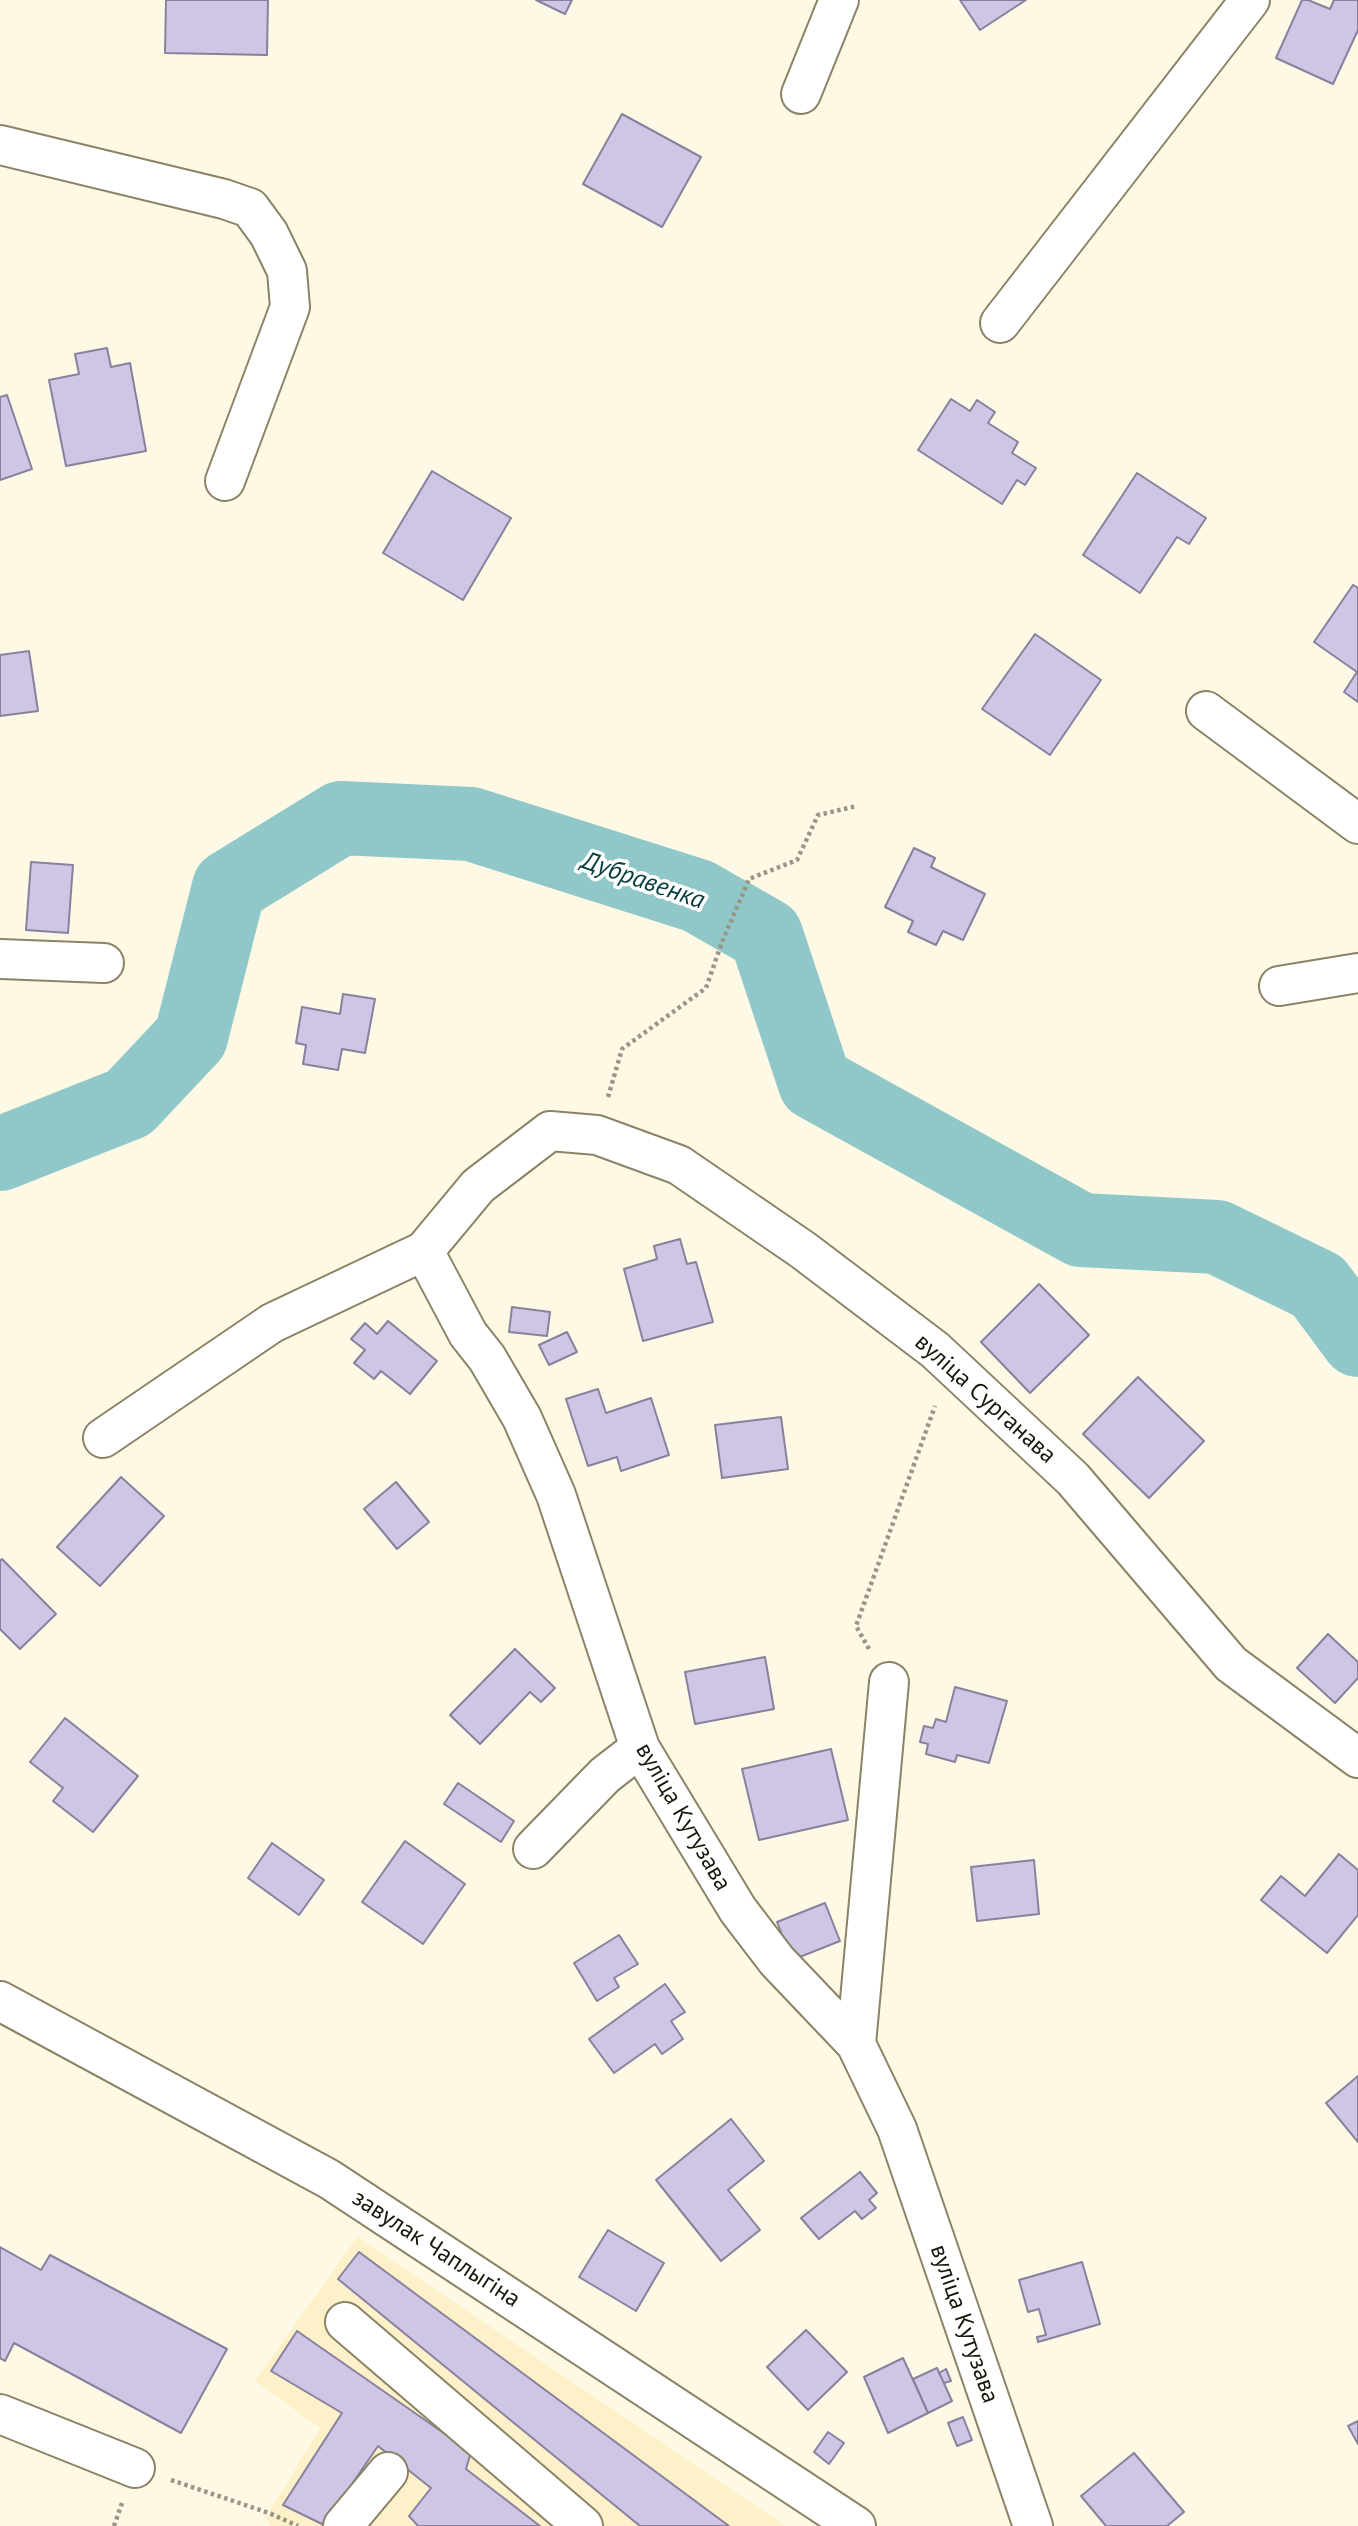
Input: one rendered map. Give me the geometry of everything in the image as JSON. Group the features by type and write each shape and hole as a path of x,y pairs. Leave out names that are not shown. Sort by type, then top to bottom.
{"street":[{"path":"801,94 839,0"},
{"path":"1000,324 1250,0"},
{"path":"0,145 237,203 250,208 269,234 288,271 290,307 225,481"},
{"path":"1206,711 1358,824"},
{"path":"0,960 104,963"},
{"path":"1279,986 1358,973"},
{"name":"вуліца Сурганава","path":"424,1251 478,1186 550,1131 597,1135 679,1165 803,1250 935,1350 1073,1479 1231,1664 1358,1758"},
{"path":"103,1438 272,1323 424,1251"},
{"name":"вуліца Кутузава","path":"424,1251 468,1334 487,1358 522,1418 556,1495 640,1748 738,1910 777,1961 856,2044 897,2129 1033,2526"},
{"path":"856,2044 889,1682"},
{"path":"533,1849 605,1775 640,1748"},
{"name":"завулак Чаплыгіна","path":"0,2001 329,2179 856,2526"},
{"path":"345,2322 583,2526"},
{"path":"0,2414 135,2468"},
{"path":"356,2522 388,2472"}],"path":[{"path":"597,1135 622,1049 706,988 749,879 797,860 818,815 857,806"},
{"path":"889,1682 856,1626 950,1365"},
{"path":"135,2468 269,2513 298,2526"}],"shaded area":[{"path":"357,2237 786,2526 271,2526 266,2519 320,2428 255,2381"}],"building":[{"path":"166,0 268,0 267,55 165,53"},
{"path":"536,0 572,0 565,14"},
{"path":"960,0 1026,0 980,30"},
{"path":"1302,0 1330,9 1334,0 1358,0 1358,30 1333,84 1276,58"},
{"path":"622,114 701,157 662,227 583,184"},
{"path":"107,348 111,367 130,363 146,451 66,466 49,380 79,374 75,354"},
{"path":"7,395 32,469 0,480 0,397"},
{"path":"951,399 970,411 977,400 995,412 988,423 1018,442 1012,453 1036,468 1025,485 1017,480 1002,504 918,450"},
{"path":"432,471 511,518 463,600 383,553"},
{"path":"1137,473 1206,518 1189,544 1177,537 1140,593 1083,555"},
{"path":"1353,585 1358,588 1358,702 1344,692 1357,672 1314,642"},
{"path":"1035,634 1101,680 1050,755 982,709"},
{"path":"29,651 38,711 0,716 0,655"},
{"path":"914,848 935,858 931,867 985,894 963,940 943,931 936,945 908,932 913,921 885,907"},
{"path":"31,862 73,865 68,933 26,930"},
{"path":"343,994 375,999 365,1053 342,1049 338,1070 303,1064 306,1045 296,1043 302,1007 340,1014"},
{"path":"680,1239 687,1264 696,1262 713,1322 643,1341 624,1269 657,1259 654,1246"},
{"path":"1039,1284 1089,1335 1030,1393 981,1342"},
{"path":"512,1307 550,1312 547,1336 509,1332"},
{"path":"388,1321 437,1361 410,1394 381,1371 374,1379 354,1363 365,1350 351,1339 365,1323 377,1334"},
{"path":"567,1332 577,1352 549,1365 539,1345"},
{"path":"1138,1377 1204,1441 1149,1498 1083,1434"},
{"path":"598,1389 606,1413 651,1398 669,1455 621,1471 617,1457 588,1466 566,1399"},
{"path":"781,1417 788,1469 722,1478 715,1425"},
{"path":"121,1477 164,1516 100,1586 57,1547"},
{"path":"396,1482 429,1522 397,1549 364,1509"},
{"path":"2,1559 56,1614 20,1649 0,1629"},
{"path":"1328,1634 1358,1662 1358,1678 1335,1703 1297,1668"},
{"path":"515,1649 555,1688 541,1702 530,1692 480,1744 450,1715"},
{"path":"765,1657 774,1709 695,1724 685,1672"},
{"path":"955,1687 1007,1701 989,1763 957,1755 955,1762 926,1754 928,1744 920,1742 924,1726 933,1728 936,1719 946,1722"},
{"path":"65,1718 138,1776 93,1832 53,1801 63,1788 30,1762"},
{"path":"831,1749 848,1820 759,1840 742,1769"},
{"path":"458,1783 514,1821 501,1842 444,1804"},
{"path":"405,1841 465,1884 423,1944 362,1902"},
{"path":"272,1843 324,1880 299,1915 248,1878"},
{"path":"1339,1854 1358,1870 1358,1915 1327,1953 1261,1900 1281,1876 1305,1896"},
{"path":"1034,1860 1039,1914 977,1921 971,1867"},
{"path":"825,1903 840,1941 792,1960 777,1922"},
{"path":"619,1935 638,1964 614,1978 619,1987 597,2001 574,1963"},
{"path":"665,1984 685,2012 671,2021 683,2039 662,2054 655,2044 614,2073 589,2039"},
{"path":"1358,2076 1358,2142 1326,2103"},
{"path":"731,2119 764,2161 728,2190 760,2230 721,2261 656,2180"},
{"path":"860,2172 877,2193 869,2200 876,2208 862,2219 855,2211 819,2239 801,2218"},
{"path":"608,2230 664,2263 636,2311 579,2277"},
{"path":"0,2247 41,2270 50,2255 227,2349 181,2433 14,2343 5,2361 0,2358"},
{"path":"359,2252 729,2526 640,2526 338,2279"},
{"path":"1082,2262 1100,2324 1038,2342 1037,2337 1046,2335 1039,2309 1028,2312 1019,2280"},
{"path":"806,2330 847,2372 808,2410 767,2367"},
{"path":"297,2331 471,2452 466,2469 540,2526 418,2526 409,2516 431,2488 378,2446 324,2525 283,2505 342,2413 271,2371"},
{"path":"903,2358 928,2413 888,2433 864,2377"},
{"path":"937,2368 952,2401 928,2413 913,2379"},
{"path":"946,2369 951,2381 944,2383 939,2373"},
{"path":"963,2417 972,2440 957,2446 948,2423"},
{"path":"1358,2421 1358,2444 1348,2426"},
{"path":"828,2432 844,2443 829,2464 814,2452"},
{"path":"1134,2453 1184,2512 1167,2526 1106,2526 1081,2496"}],"waterway":[{"name":"Дубравенка","path":"0,1154 129,1103 191,1037 229,887 341,818 471,824 698,896 766,935 815,1083 1081,1230 1217,1237 1318,1286 1358,1340"}]}
